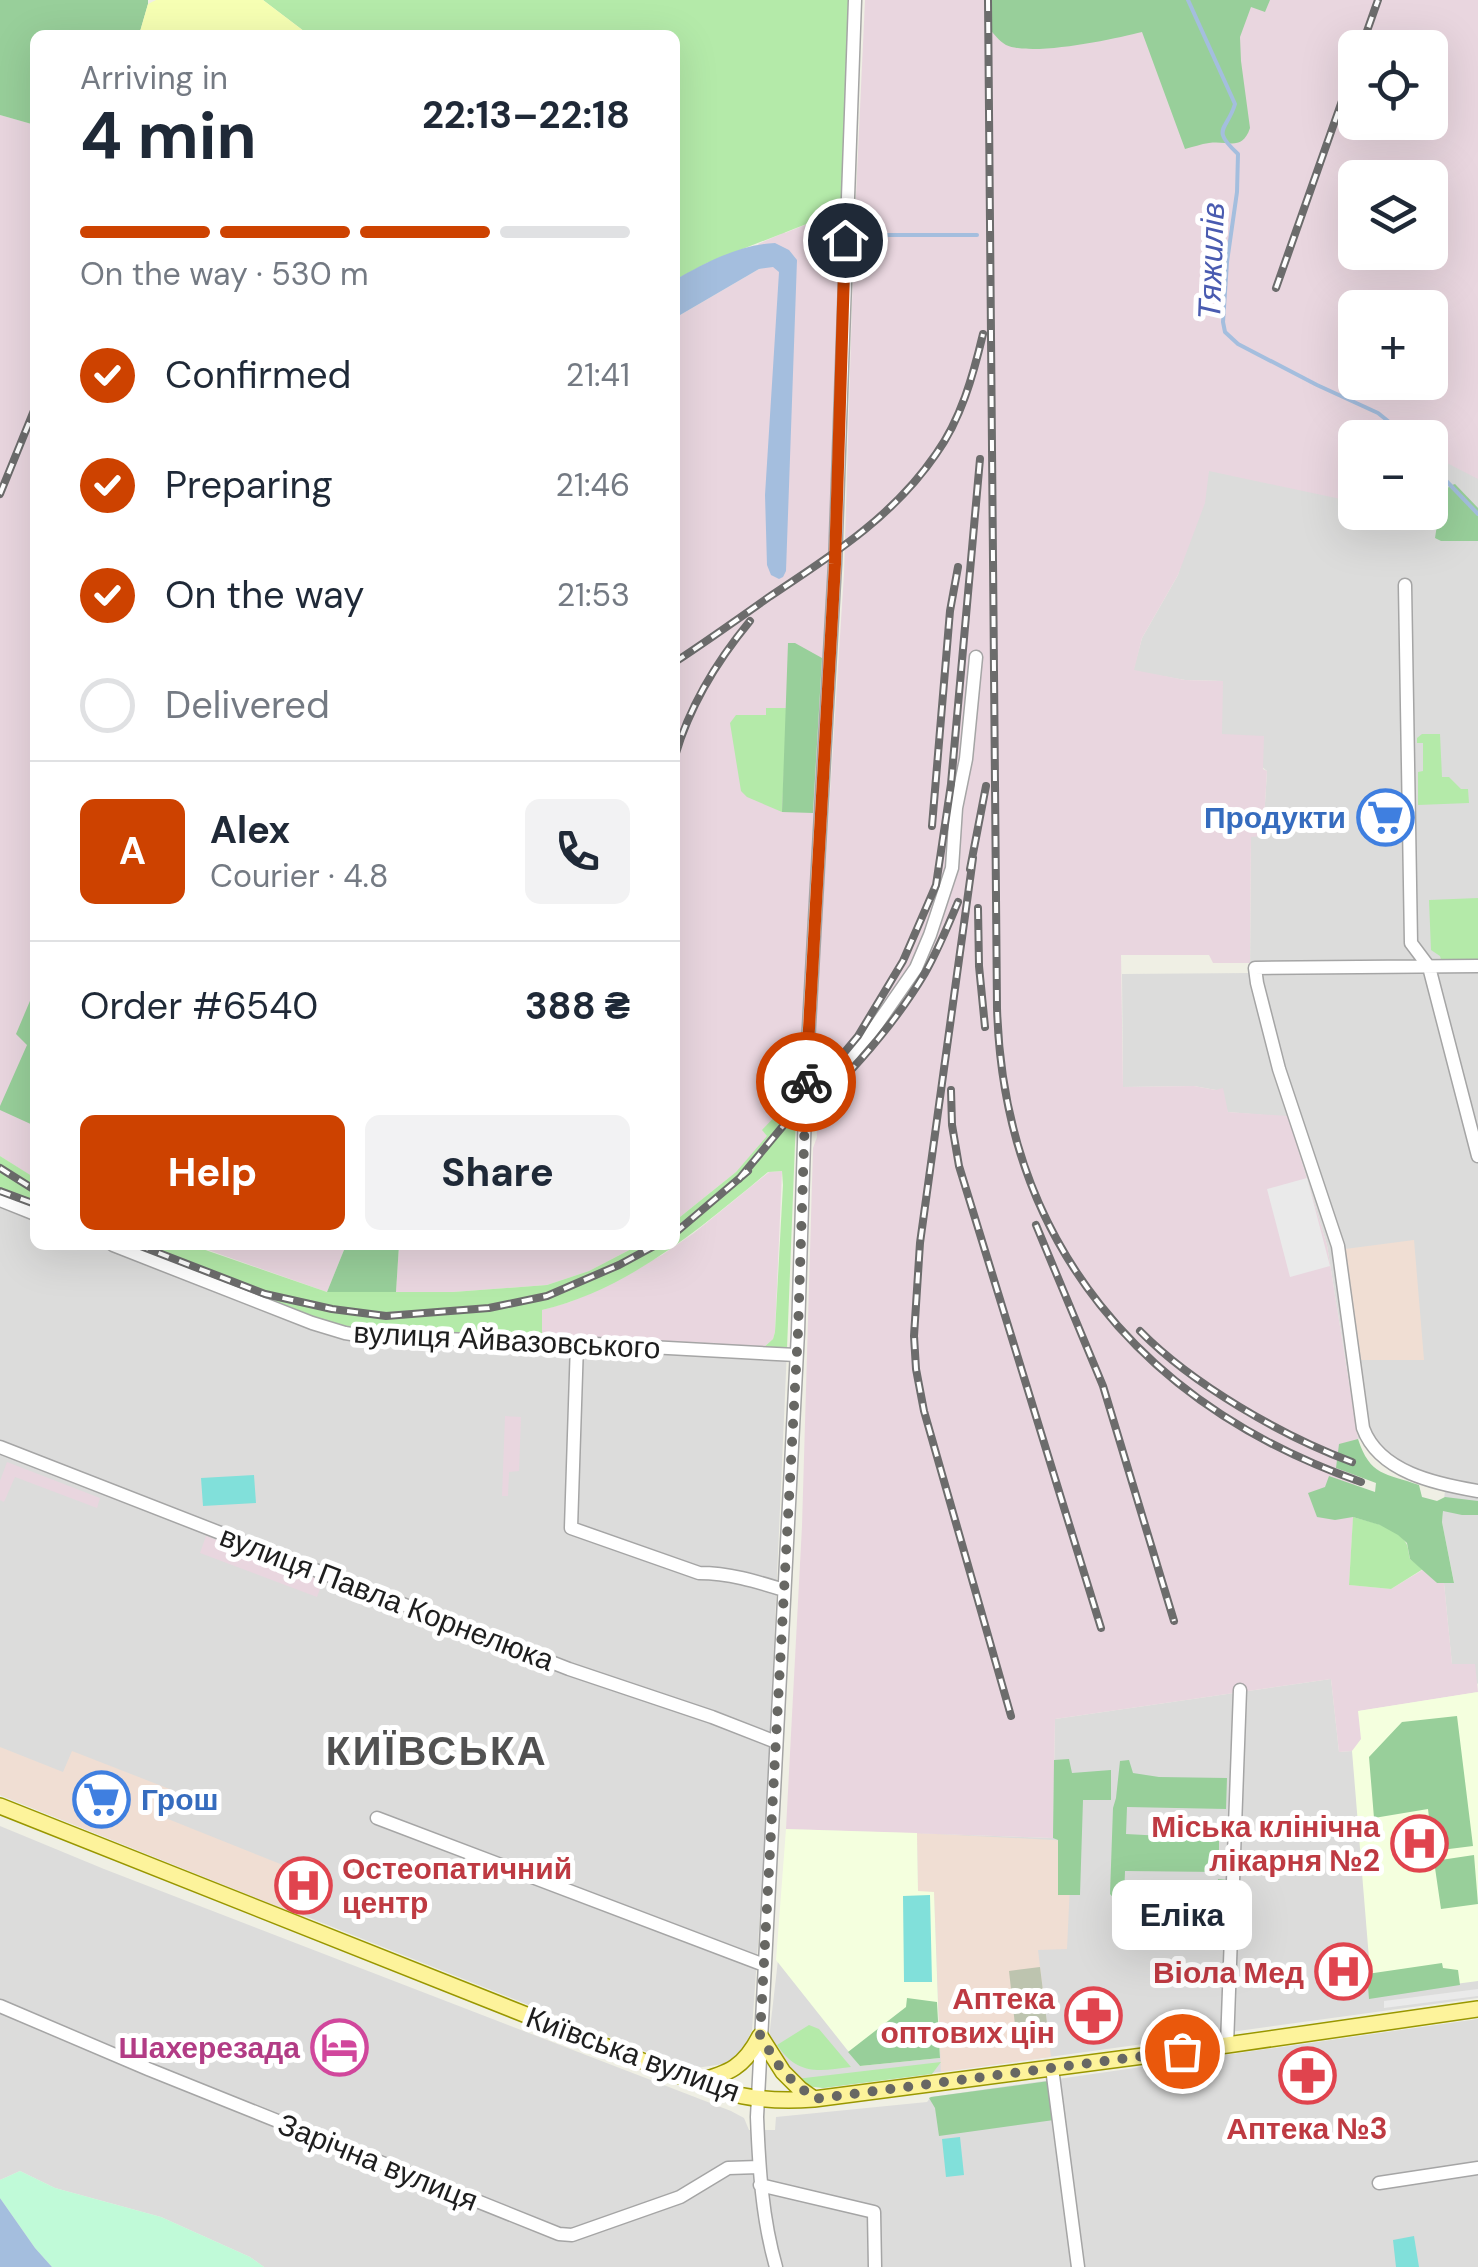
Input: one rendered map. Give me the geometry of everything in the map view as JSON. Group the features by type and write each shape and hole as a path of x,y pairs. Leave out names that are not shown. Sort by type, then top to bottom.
{"main road":[{"name":"Київська вулиця","path":"0,1806 697,2082 759,2100 814,2099 1478,2010"},
{"path":"697,2082 740,2066 760,2036 783,2072 814,2099"}],"street":[{"path":"776,2267 760,2186 757,2117 835,564 854,0"},
{"path":"1400,968 1411,943 1405,585"},
{"path":"805,1106 864,1043 916,968 936,919 952,868 976,657"},
{"path":"1411,943 1429,968 1478,1156"},
{"path":"1478,966 1255,968 1279,1069 1338,1246 1367,1440 1376,1452 1409,1472 1478,1491"},
{"path":"0,1200 30,1212"},
{"name":"вулиця Айвазовського","path":"125,1250 312,1323 370,1337 796,1355"},
{"path":"578,1343 571,1528 698,1574 746,1578 784,1590"},
{"name":"вулиця Павла Корнелюка","path":"0,1447 569,1669 776,1742"},
{"path":"1228,2045 1240,1690"},
{"path":"377,1818 764,1965"},
{"name":"Зарічна вулиця","path":"0,2006 559,2234 572,2235 680,2197 728,2168 759,2166"},
{"path":"1052,2068 1078,2267"},
{"path":"1379,2182 1478,2168"},
{"path":"760,2186 874,2212 875,2267"}],"shaded area":[{"path":"0,0 148,0 140,30 30,30 30,124 0,115"},
{"path":"263,0 854,0 847,208 680,277 680,30 302,30"},
{"path":"837,0 785,233 847,208 805,1086 763,1130 768,1136 736,1172 680,1217 680,315 759,269 773,266 758,244 781,234 680,44 680,30 624,30"},
{"path":"865,0 1478,0 1478,479 1448,464 1448,420 1338,420 1338,498 1209,471 1205,503 1178,575 1142,638 1134,670 1185,680 1223,681 1222,734 1264,736 1263,769 1267,771 1263,836 1251,837 1250,963 1213,963 1209,955 1121,955 1123,1087 1223,1088 1228,1112 1288,1116 1327,1245 1358,1439 1349,1585 1391,1589 1424,1569 1437,1583 1444,1583 1452,1664 1475,1664 1478,1692 1359,1711 1362,1739 1352,1751 1339,1752 1331,1679 1055,1719 1053,1838 786,1829 802,1526 813,1148 817,1137 812,1078 844,573"},
{"path":"988,0 1270,0 1265,12 1251,7 1240,37 1250,128 1247,135 1239,143 1209,143 1185,149 1142,32 1073,46 1018,48 1003,43 989,28"},
{"path":"0,115 30,124 30,1175 0,1156"},
{"path":"775,243 789,250 797,260 786,571 779,579 771,575 767,565 765,495 779,272 773,267 759,269 680,315 680,277 710,261"},
{"path":"1478,388 1478,1684 1452,1665 1444,1583 1454,1582 1442,1522 1446,1479 1391,1458 1368,1434 1358,1439 1327,1245 1288,1117 1228,1112 1216,1090 1194,1086 1123,1087 1122,974 1250,973 1251,836 1263,835 1267,771 1222,734 1222,681 1185,680 1133,671 1142,638 1178,575 1209,470 1338,442 1338,530 1448,530 1448,436"},
{"path":"1455,484 1478,508 1478,541 1435,538 1436,530 1448,530 1449,486"},
{"path":"788,643 822,658 813,813 782,812"},
{"path":"766,708 787,708 782,812 741,791 730,723 736,715 766,715"},
{"path":"1422,734 1440,734 1442,777 1468,789 1469,803 1418,805 1423,743 1417,743 1417,738"},
{"path":"1478,898 1478,964 1442,963 1431,950 1429,900"},
{"path":"30,1001 30,1124 0,1110 27,1045 16,1034"},
{"path":"782,1109 796,1118 787,1349 762,1349 775,1332 782,1171 768,1172 680,1242 680,1217 736,1172 767,1136 762,1130"},
{"path":"0,1156 30,1175 30,1213 0,1201"},
{"path":"782,1171 775,1332 762,1349 542,1335 542,1310 598,1289 669,1250 680,1250 680,1243 769,1172"},
{"path":"1307,1178 1330,1266 1290,1277 1267,1189"},
{"path":"0,1201 30,1213 30,1250 134,1250 542,1341 542,1335 580,1336 787,1349 766,1827 752,2030 736,2058 690,2069 0,1795"},
{"path":"1414,1240 1424,1360 1361,1360 1345,1249"},
{"path":"125,1250 205,1250 327,1292 453,1292 547,1285 589,1271 629,1250 668,1250 604,1288 542,1310 542,1342 345,1333"},
{"path":"208,1250 344,1250 327,1292"},
{"path":"344,1250 399,1250 396,1292 327,1292"},
{"path":"399,1250 629,1250 589,1271 547,1285 396,1292"},
{"path":"505,1416 521,1417 519,1471 509,1472 508,1496 502,1496"},
{"path":"1358,1439 1374,1467 1419,1485 1422,1497 1478,1501 1478,1515 1443,1511 1454,1583 1437,1583 1410,1559 1407,1543 1380,1525 1353,1517 1317,1517 1308,1493 1325,1487 1329,1476 1375,1492 1376,1483 1336,1468 1339,1444"},
{"path":"7,1462 100,1498 97,1508 15,1477 4,1502 0,1500 0,1481"},
{"path":"254,1475 256,1503 203,1506 201,1478"},
{"path":"1353,1517 1396,1532 1407,1544 1410,1559 1423,1569 1391,1589 1349,1585"},
{"path":"206,1536 323,1581 317,1597 200,1553"},
{"path":"1331,1679 1339,1752 1352,1751 1361,1739 1478,1692 1478,1998 823,2088 792,2076 769,2038 789,1865 786,1829 1053,1838 1055,1719"},
{"name":"Міська клінічна лікарня №2","path":"1478,1692 1478,1981 1372,1995 1352,1751 1361,1739 1358,1711"},
{"path":"1457,1716 1473,1846 1433,1851 1428,1809 1374,1818 1369,1757 1402,1722"},
{"path":"0,1747 63,1772 72,1751 172,1790 163,1817 318,1879 304,1917 0,1795"},
{"path":"1069,1759 1072,1773 1111,1770 1111,1800 1083,1800 1080,1895 1058,1895 1058,1840 1053,1838 1054,1760"},
{"path":"1129,1760 1133,1773 1227,1778 1226,1809 1127,1807 1126,1834 1219,1839 1219,1872 1125,1871 1124,1899 1217,1903 1218,1879 1227,1880 1227,1919 1185,1917 1184,1926 1137,1924 1110,1894 1113,1808 1120,1761"},
{"path":"0,1826 731,2111 744,2118 749,2130 775,2130 776,2117 927,2102 931,2097 1478,2019 1478,2267 264,2267 161,2217 55,2188 20,2171 0,2180"},
{"path":"786,1829 917,1833 918,1891 934,1892 940,2058 860,2066 776,1960"},
{"path":"917,1833 1072,1841 1067,1949 1038,1950 1051,2057 941,2072 934,1893 918,1892"},
{"path":"1474,1855 1478,1904 1441,1909 1434,1861"},
{"path":"930,1895 932,1982 904,1982 903,1896"},
{"path":"1442,1963 1443,1968 1458,1970 1460,1985 1369,1999 1367,1974"},
{"path":"1040,1967 1049,2039 1017,2043 1009,1971"},
{"path":"1478,1989 1478,1996 1384,2008 1384,2001"},
{"path":"907,1998 937,2002 940,2058 860,2066 848,2052 906,2007"},
{"path":"809,2025 819,2029 851,2067 810,2069 785,2055 777,2045"},
{"path":"941,2062 932,2074 823,2088 805,2086 796,2079"},
{"path":"1049,2081 1054,2120 939,2136 931,2097"},
{"path":"960,2137 964,2175 946,2177 942,2139"},
{"path":"20,2171 55,2188 161,2217 264,2267 52,2267 0,2198 0,2180"},
{"path":"0,2198 35,2248 52,2267 0,2267"},
{"path":"1414,2236 1419,2267 1396,2267 1393,2240"}],"sand":[{"path":"156,0 263,0 302,30 140,30 148,4"}],"waterway":[{"name":"Тяжилів","path":"1188,0 1235,104 1223,129 1225,139 1238,154 1227,262 1225,332 1238,344 1387,420"},
{"path":"860,235 977,235"},
{"name":"Тяжилів","path":"1448,483 1478,514"}],"railway":[{"path":"988,0 997,1008 1006,1093 1026,1171 1058,1242 1100,1305 1152,1361 1214,1409 1283,1449 1361,1482"},
{"path":"1367,30 1378,0"},
{"path":"1276,288 1338,112"},
{"path":"680,659 838,550 881,516 919,477 959,412 983,334"},
{"path":"0,494 30,420"},
{"path":"739,1179 858,1036 903,961 936,885 951,784 980,459"},
{"path":"932,826 950,611 958,567"},
{"path":"680,742 705,685 750,621"},
{"path":"970,869 986,786"},
{"path":"973,858 920,1243 914,1336 924,1411 1011,1716"},
{"path":"817,1105 862,1059 902,1009 930,964 958,902"},
{"path":"978,908 985,1027"},
{"path":"951,1090 959,1166 1101,1628"},
{"path":"0,1168 30,1187"},
{"path":"680,1229 748,1171"},
{"path":"0,1191 30,1202"},
{"path":"1036,1225 1103,1386 1174,1621"},
{"path":"151,1250 265,1294 386,1316 489,1308 547,1296 647,1250"},
{"path":"1140,1331 1185,1370 1239,1407 1352,1462"}],"way so far":[{"path":"806,1082 798,1332 760,2036 783,2072 814,2099 1182,2051"}],"place":[{"name":"Продукти","path":"1385,817"},
{"name":"Грош","path":"102,1799"},
{"name":"Міська клінічна лікарня №2","path":"1419,1843"},
{"name":"Остеопатичний центр","path":"303,1885"},
{"name":"Віола Мед","path":"1343,1972"},
{"name":"Аптека оптових цін","path":"1094,2015"},
{"name":"Шахерезада","path":"339,2047"},
{"name":"Еліка","path":"1182,2051"},
{"name":"Аптека №3","path":"1307,2076"}],"district":[{"name":"КИЇВСЬКА","path":"437,1751"}],"route":[{"path":"806,1082 835,564 845,240"}]}
